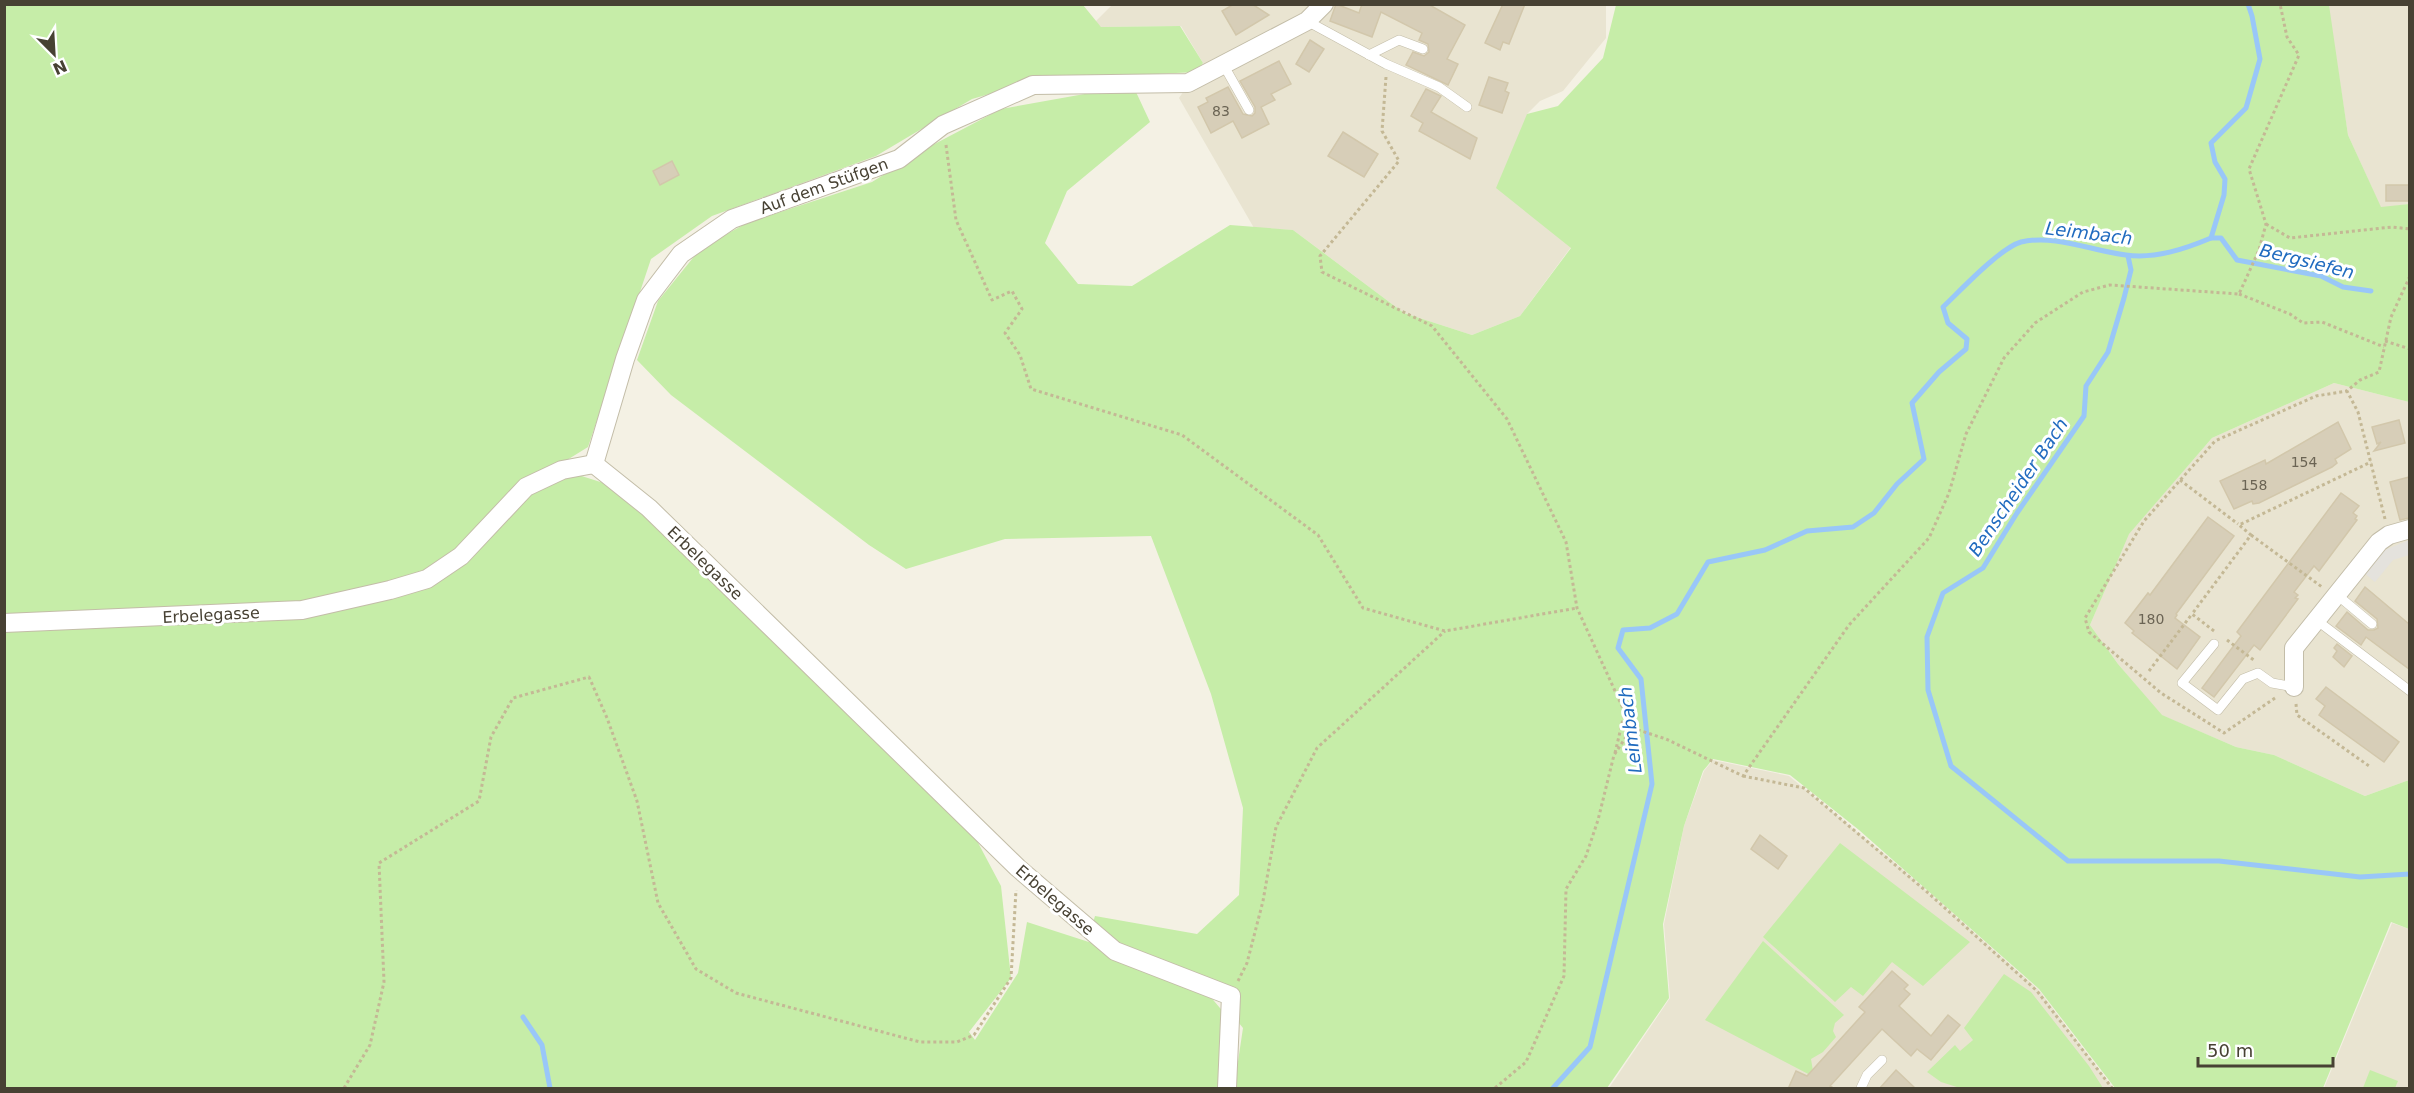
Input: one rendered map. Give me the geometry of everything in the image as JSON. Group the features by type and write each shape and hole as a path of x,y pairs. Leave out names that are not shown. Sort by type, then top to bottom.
{"street":[{"path":"1223,64 1307,21 1324,4"},
{"name":"Auf dem Stüfgen","path":"594,464 625,359 646,300 681,254 732,219 899,159 943,125 1034,85 1188,83 1223,64"},
{"name":"Erbelegasse","path":"4,623 302,610 390,590 427,579 461,556 526,488 562,470 594,464 649,508 1018,868 1115,951 1231,996"},
{"path":"2294,687 2294,648 2315,619 2379,542 2390,535 2409,529"},
{"path":"1227,1089 1231,996"}],"lane":[{"path":"1307,21 1386,64 1439,87 1467,107"},
{"path":"1369,55 1399,40 1423,49"},
{"path":"1223,64 1249,110"},
{"path":"2335,595 2372,624"},
{"path":"2315,619 2409,691"},
{"path":"2214,644 2182,683 2218,710 2243,679 2258,673 2272,683 2294,687"},
{"path":"1861,1089 1867,1076 1882,1060"}],"path":[{"path":"2239,294 2259,250 2266,224 2250,170 2299,55 2287,37 2280,4"},
{"path":"1386,64 1382,132 1399,161 1320,256 1322,272 1432,326 1507,419 1566,542 1576,608 1632,728 1666,739 1743,776 1804,788 1917,884 2037,991 2112,1089"},
{"path":"943,125 956,220 992,300 1012,291 1022,309 1005,333 1020,355 1032,389 1182,435 1318,535 1363,608 1445,631 1576,608"},
{"path":"2266,224 2290,238 2392,227 2409,229"},
{"path":"2369,766 2296,715 2294,687 2259,707 2224,733 2161,693 2089,632 2085,618 2144,521 2215,441 2316,396 2347,391 2360,380 2379,372 2391,317 2409,276"},
{"path":"1743,776 1849,625 1929,538 1950,493 1966,434 2004,358 2035,323 2084,292 2110,285 2239,294 2290,314 2303,323 2322,322 2384,347"},
{"path":"2385,341 2409,349"},
{"path":"2347,391 2358,412 2390,535"},
{"path":"2239,525 2371,462"},
{"path":"2180,480 2335,595"},
{"path":"2149,671 2252,535"},
{"path":"2192,614 2218,633"},
{"path":"1231,996 1247,963 1263,902 1276,827 1317,748 1445,631"},
{"path":"2226,640 2262,667 2261,675"},
{"path":"344,1089 370,1045 384,982 379,862 479,801 491,737 513,698 589,677 607,718 637,801 658,903 696,969 736,993 920,1042 957,1042 974,1035 1011,978 1018,868"},
{"path":"1495,1089 1526,1062 1564,976 1566,890 1586,856 1598,820 1625,714"},
{"path":"1614,755 1632,728"}],"shaded area":[{"path":"1113,4 1606,5 1606,38 1563,91 1540,101 1527,114 1571,247 1520,316 1472,335 1404,313 1293,230 1254,228 1179,98 1203,63 1181,26 1101,27 1095,22"},
{"path":"2328,5 2409,5 2409,204 2381,208 2348,135"},
{"path":"2334,383 2409,402 2409,780 2365,796 2274,755 2236,747 2161,715 2118,664 2090,625 2128,534 2212,438"},
{"path":"2409,540 2409,555 2393,560 2375,582 2363,572 2385,550"},
{"path":"1713,760 1789,776 1895,863 2039,990 2113,1088 1609,1088 1670,998 1664,924 1684,826 1704,771"},
{"path":"2392,923 2409,929 2409,1088 2324,1088"}],"green space":[{"path":"4,5 1083,5 1101,27 1180,26 1203,63 1196,72 1038,80 972,99 876,156 712,216 651,259 588,447 525,486 460,552 425,576 303,605 5,615"},
{"path":"1616,5 2329,5 2348,135 2381,207 2409,204 2409,402 2334,383 2212,438 2129,534 2090,625 2118,664 2162,715 2236,747 2274,755 2365,796 2409,780 2409,929 2391,922 2323,1088 2115,1088 2039,989 1859,830 1790,775 1713,759 1703,771 1684,826 1663,924 1669,998 1607,1088 1234,1088 1243,1028 1211,989 1091,929 1095,916 1197,934 1239,895 1243,808 1211,694 1151,536 1005,539 906,569 869,545 671,395 637,360 658,301 701,248 747,223 872,182 927,148 1001,109 1090,93 1136,92 1150,122 1067,191 1045,243 1078,284 1132,286 1230,225 1293,230 1404,313 1472,335 1520,316 1571,248 1496,188 1527,114 1558,106 1603,58"},
{"path":"569,472 613,486 646,513 975,837 1001,886 1011,978 969,1032 975,1040 1018,973 1027,922 1095,944 1209,995 1225,1014 1222,1088 5,1088 5,628 305,617 427,580 527,491"},
{"path":"1840,843 1970,942 1923,986 1892,962 1863,996 1851,987 1835,1002 1763,937"},
{"path":"1763,941 1844,1015 1835,1023 1833,1031 1836,1037 1823,1052 1811,1059 1814,1077 1705,1020"},
{"path":"2004,974 2031,992 2089,1066 2103,1088 1960,1088 1941,1082 1927,1072 1955,1045 1960,1051 1973,1040 1964,1028"},
{"path":"2370,1070 2398,1081 2395,1088 2363,1088"}],"building":[{"path":"1234,4 1252,4 1269,15 1236,35 1222,11"},
{"path":"1336,4 1359,13 1362,4 1428,4 1465,25 1447,59 1458,64 1448,85 1406,65 1413,52 1424,56 1429,52 1428,44 1419,40 1422,33 1381,12 1372,37 1330,21"},
{"path":"1503,4 1525,4 1509,44 1503,42 1500,50 1485,43"},
{"path":"1310,40 1324,49 1309,72 1296,64"},
{"path":"1279,61 1291,84 1271,94 1275,100 1261,107 1269,124 1242,138 1233,121 1211,133 1198,107 1208,102 1206,98 1228,87 1243,114 1252,116 1255,113 1255,107 1240,81"},
{"path":"1489,77 1508,83 1505,91 1509,93 1502,113 1479,105"},
{"path":"1426,89 1441,96 1431,112 1477,138 1470,159 1419,131 1423,123 1411,116"},
{"path":"1343,132 1378,154 1364,177 1328,156"},
{"path":"672,161 679,175 660,185 653,171"},
{"path":"2386,185 2409,185 2409,201 2386,201"},
{"path":"2399,420 2405,443 2374,451 2381,442 2377,444 2372,427"},
{"path":"2338,422 2351,449 2335,459 2337,463 2259,503 2253,504 2252,501 2234,509 2220,481 2265,460 2266,464"},
{"path":"2409,477 2409,518 2400,520 2390,482"},
{"path":"2341,493 2359,506 2353,513 2357,516 2355,519 2357,520 2319,571 2314,566 2294,592 2298,595 2295,598 2298,599 2260,650 2254,645 2214,697 2202,688 2241,636 2237,632"},
{"path":"2208,517 2234,536 2176,614 2175,618 2200,637 2177,669 2132,633 2134,631 2125,623 2148,593 2150,595"},
{"path":"2365,587 2409,624 2409,669 2366,637 2361,645 2336,626 2347,612 2368,630 2378,628 2377,619 2355,601"},
{"path":"2337,644 2352,656 2344,667 2333,657 2337,651 2334,648"},
{"path":"2326,687 2399,742 2384,762 2319,715 2325,706 2316,699"},
{"path":"1760,835 1787,856 1778,869 1751,849"},
{"path":"1892,971 1908,985 1904,989 1910,994 1899,1006 1931,1036 1948,1015 1960,1025 1931,1060 1917,1049 1911,1056 1882,1029 1830,1086 1835,1089 1788,1089 1796,1071 1807,1076 1865,1012 1859,1007"},
{"path":"1896,1070 1916,1089 1879,1089"}],"waterway":[{"name":"Leimbach","path":"1553,1088 1590,1047 1652,784 1641,679 1618,648 1623,630 1650,628 1677,614 1708,562 1765,550 1807,531 1853,527 1874,513 1897,484 1924,459 1912,403 1939,372 1966,349 1967,339 1948,323 1943,307 2002,252 2021,242 2047,240 2113,253 2148,256 2180,249 2211,238 2224,195 2225,179 2215,162 2211,143 2246,108 2260,59 2248,4"},
{"name":"Bergsiefen","path":"2211,238 2221,238 2237,260 2321,276 2343,287 2371,291"},
{"name":"Benscheider Bach","path":"2128,256 2131,270 2124,298 2108,352 2086,386 2084,416 2017,513 1983,568 1943,593 1927,637 1928,690 1951,766 2068,861 2219,861 2360,877 2410,874"},
{"path":"523,1017 542,1045 550,1088"}]}
